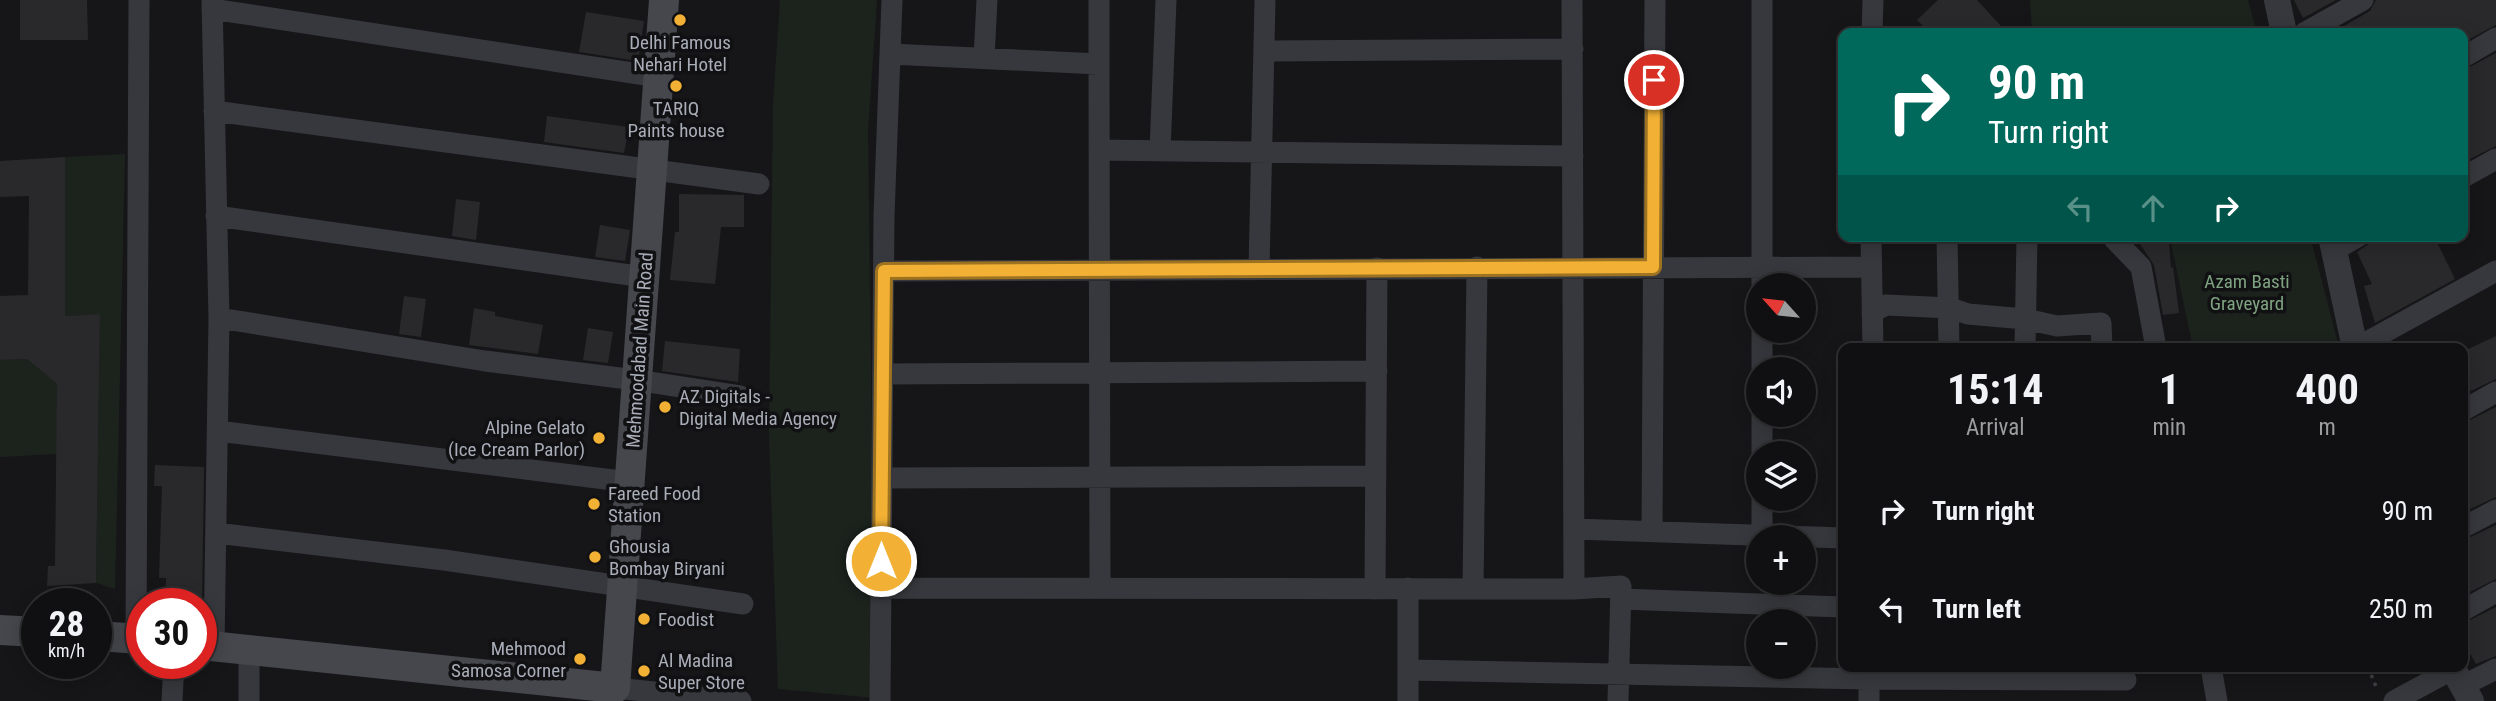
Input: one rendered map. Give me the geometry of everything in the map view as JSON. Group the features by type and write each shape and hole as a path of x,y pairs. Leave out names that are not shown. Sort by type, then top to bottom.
{"main road":[{"name":"Mehmoodabad Main Road","path":"614,695 664,0"},
{"path":"0,630 21,631"},
{"path":"217,647 614,695"}],"street":[{"path":"139,0 139,588"},
{"path":"880,701 884,271 892,0"},
{"path":"984,58 987,0"},
{"path":"1099,0 1100,588"},
{"path":"1160,151 1166,0"},
{"path":"1259,269 1265,0"},
{"path":"1573,0 1574,589"},
{"path":"1652,531 1654,0"},
{"path":"1762,0 1762,273"},
{"path":"1872,28 1873,0"},
{"path":"2277,0 2283,28"},
{"path":"2313,28 2362,0"},
{"path":"212,588 216,533 219,318 212,5 659,77"},
{"path":"2468,54 2496,38"},
{"path":"1264,51 1573,49"},
{"path":"890,54 1099,64"},
{"path":"214,111 759,184"},
{"path":"1099,150 1573,156"},
{"path":"2468,175 2496,159"},
{"path":"216,216 644,277"},
{"path":"1871,242 1873,343"},
{"path":"1947,242 1949,343"},
{"path":"2025,343 2027,242"},
{"path":"2117,242 2141,267 2155,343"},
{"path":"2333,243 2355,343"},
{"path":"1473,589 1477,267"},
{"path":"884,271 1653,267 1746,275"},
{"path":"1798,273 1871,267"},
{"path":"1375,589 1377,268"},
{"path":"2365,343 2496,271"},
{"path":"1872,312 1886,305 1950,308 1968,314 2025,319 2057,326 2101,323 2102,343"},
{"path":"219,318 485,361 740,396"},
{"path":"883,374 1377,371"},
{"path":"2468,408 2496,392"},
{"path":"218,431 629,482"},
{"path":"882,478 1376,476"},
{"path":"2468,525 2496,510"},
{"path":"1574,528 1746,534"},
{"path":"216,533 444,559 743,604"},
{"path":"1816,537 1838,538"},
{"path":"881,588 1574,589 1621,586 1618,701"},
{"path":"1408,588 1408,701"},
{"path":"2468,608 2496,592"},
{"path":"1620,599 1838,607"},
{"path":"249,650 249,701"},
{"path":"2385,695 2460,681 2496,669"},
{"path":"1408,670 1619,675 1869,673 2126,683"},
{"path":"2212,672 2217,701"},
{"path":"1869,673 1869,701"},
{"path":"173,701 174,679"},
{"path":"614,695 741,701"}],"path":[{"path":"2371,672 2385,695"}],"green space":[{"path":"780,0 877,0 868,131 875,698 778,689 769,437 773,103"},
{"path":"2030,0 2248,0 2256,28 2032,28"},
{"path":"125,154 115,589 96,583 100,314 65,316 65,157"},
{"name":"Azam Basti Graveyard","path":"2171,242 2312,242 2338,343 2192,343"},
{"path":"27,359 57,384 57,454 0,457 0,360"}],"building":[{"path":"20,0 87,0 88,40 20,40"},
{"path":"1938,0 1977,0 2001,26 1925,28 1917,20"},
{"path":"2294,0 2336,0 2303,18"},
{"path":"2376,0 2496,0 2496,25 2468,40 2468,28 2345,28 2344,26 2370,11"},
{"path":"586,12 644,21 638,61 579,52"},
{"path":"2496,53 2496,146 2468,160 2468,68"},
{"path":"547,116 629,127 624,153 544,142"},
{"path":"65,157 65,316 100,314 96,583 47,586 48,566 55,566 57,384 27,359 0,360 0,296 28,295 29,196 0,197 0,161"},
{"path":"679,194 744,195 744,227 721,227 715,284 670,280 675,232 679,232"},
{"path":"456,199 480,202 476,240 452,236"},
{"path":"600,225 630,230 625,261 595,257"},
{"path":"2169,242 2179,313 2163,315 2154,265 2140,244"},
{"path":"2437,242 2455,279 2375,323 2364,286 2372,284 2357,252 2370,243"},
{"path":"404,296 426,299 421,337 399,334"},
{"path":"474,308 495,312 495,316 543,325 538,354 469,345"},
{"path":"588,328 613,332 608,363 583,360"},
{"path":"2496,336 2496,379 2471,391 2468,384 2468,349"},
{"path":"665,341 740,349 738,382 662,371"},
{"path":"2496,407 2496,497 2468,510 2470,481 2468,421"},
{"path":"155,465 204,467 202,588 166,588 166,578 159,578 162,486 154,486"},
{"path":"2496,525 2496,579 2468,593 2468,538"},
{"path":"2496,607 2496,656 2476,664 2468,650 2468,621"}],"place":[{"name":"Delhi Famous Nehari Hotel","path":"680,20"},
{"name":"TARIQ Paints house","path":"676,86"},
{"name":"AZ Digitals - Digital Media Agency","path":"665,407"},
{"name":"Alpine Gelato (Ice Cream Parlor)","path":"599,438"},
{"name":"Fareed Food Station","path":"594,504"},
{"name":"Ghousia Bombay Biryani","path":"595,557"},
{"name":"Foodist","path":"644,619"},
{"name":"Mehmood Samosa Corner","path":"580,659"},
{"name":"Al Madina Super Store","path":"644,671"}],"route":[{"path":"881,561 884,271 1653,267 1654,80"}]}
